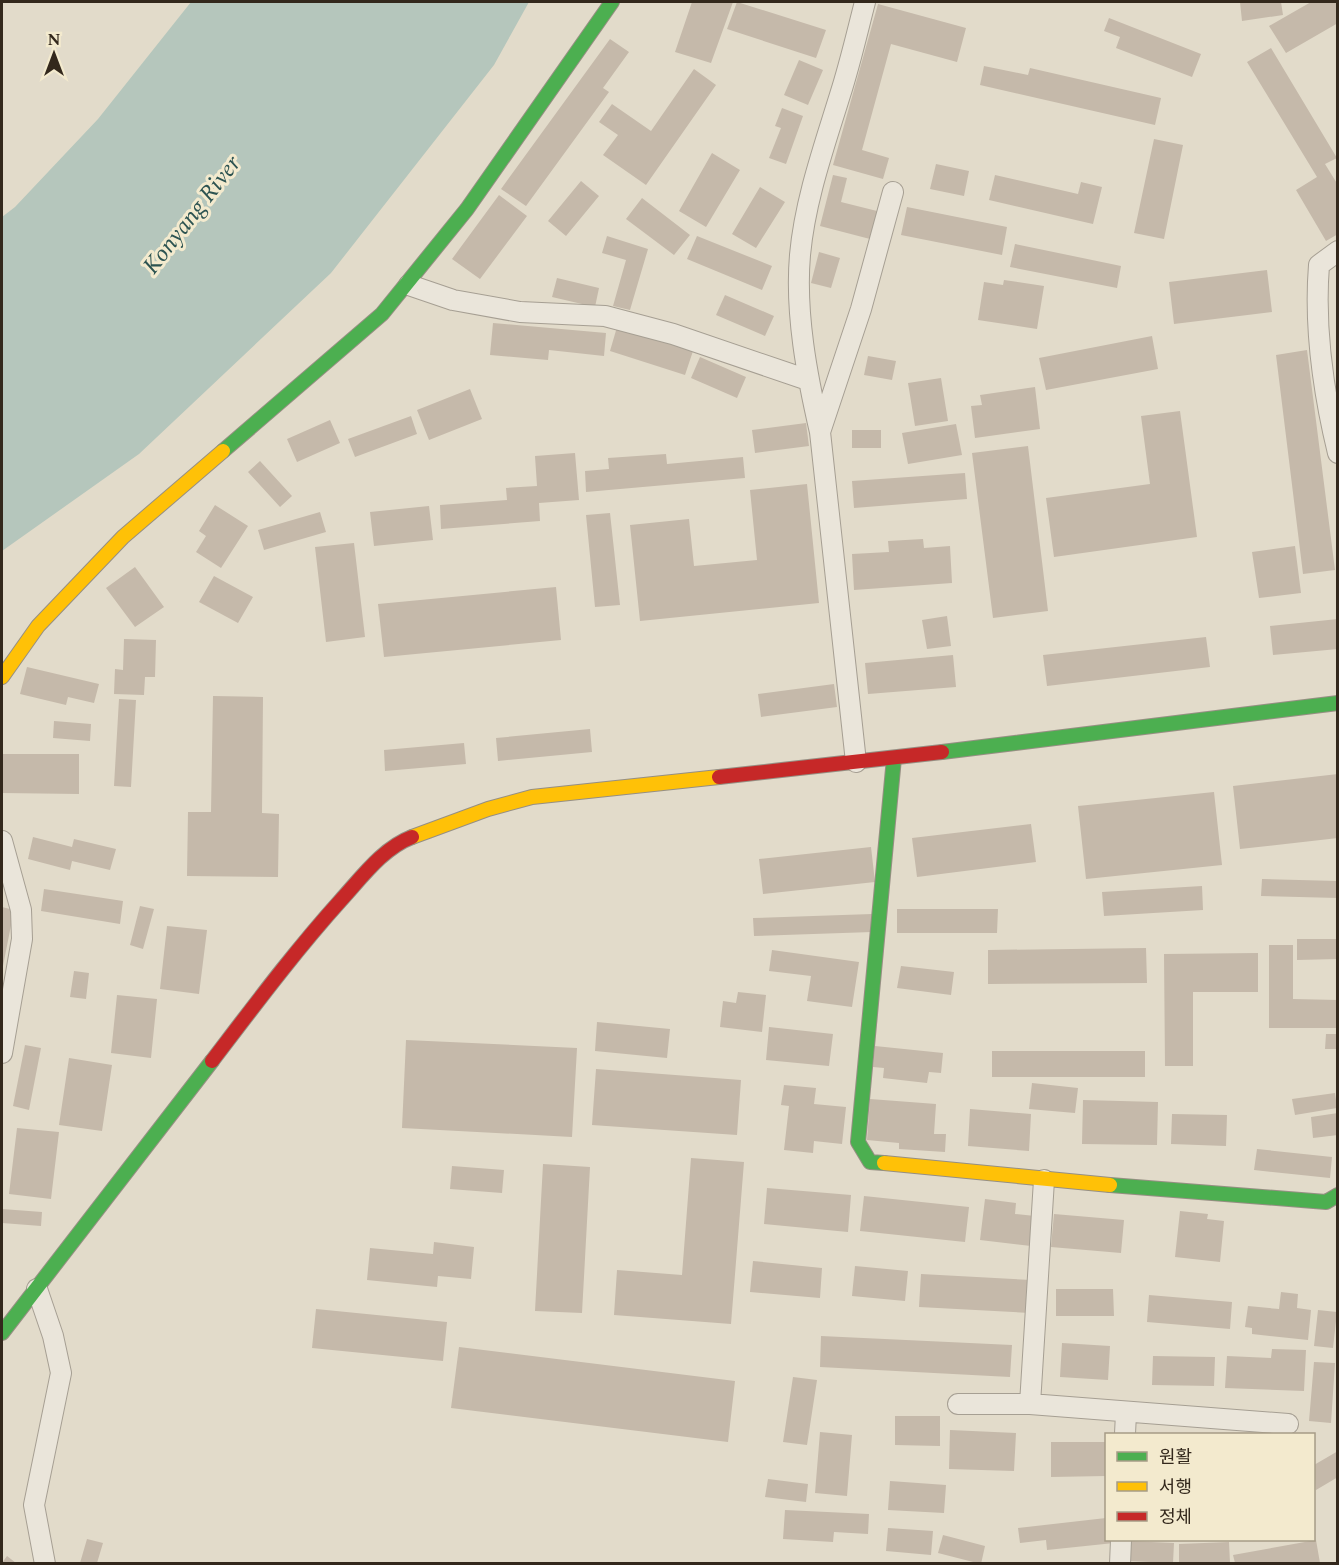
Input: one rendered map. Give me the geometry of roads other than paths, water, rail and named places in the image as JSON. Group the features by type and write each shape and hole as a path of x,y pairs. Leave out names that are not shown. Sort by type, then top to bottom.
{"street":[{"path":"2,677 38,626 123,537 382,314 409,285 598,26 612,2"},
{"path":"856,762 820,432 808,380 800,289 804,225 811,191 848,70 865,2"},
{"path":"820,432 861,309 894,192"},
{"path":"1338,251 1319,264 1316,306 1329,417 1338,453"},
{"path":"409,285 453,300 520,312 605,316 673,334 808,380"},
{"path":"2,1333 306,939 364,874 397,843 488,809 532,797 894,758 1338,703"},
{"path":"894,758 858,1142 870,1162 1044,1180 1326,1202 1338,1195"},
{"path":"2,841 21,910 22,939 2,1053"},
{"path":"1030,1404 1044,1180"},
{"path":"37,1289 53,1336 61,1373 34,1505 45,1563"},
{"path":"958,1404 1030,1404 1288,1425"},
{"path":"1125,1433 1126,1413"},
{"path":"1120,1563 1121,1541"}],"water":[{"name":"Konyang River","path":"191,2 529,2 494,65 331,273 139,454 2,551 2,217 15,207 98,119"}]}
